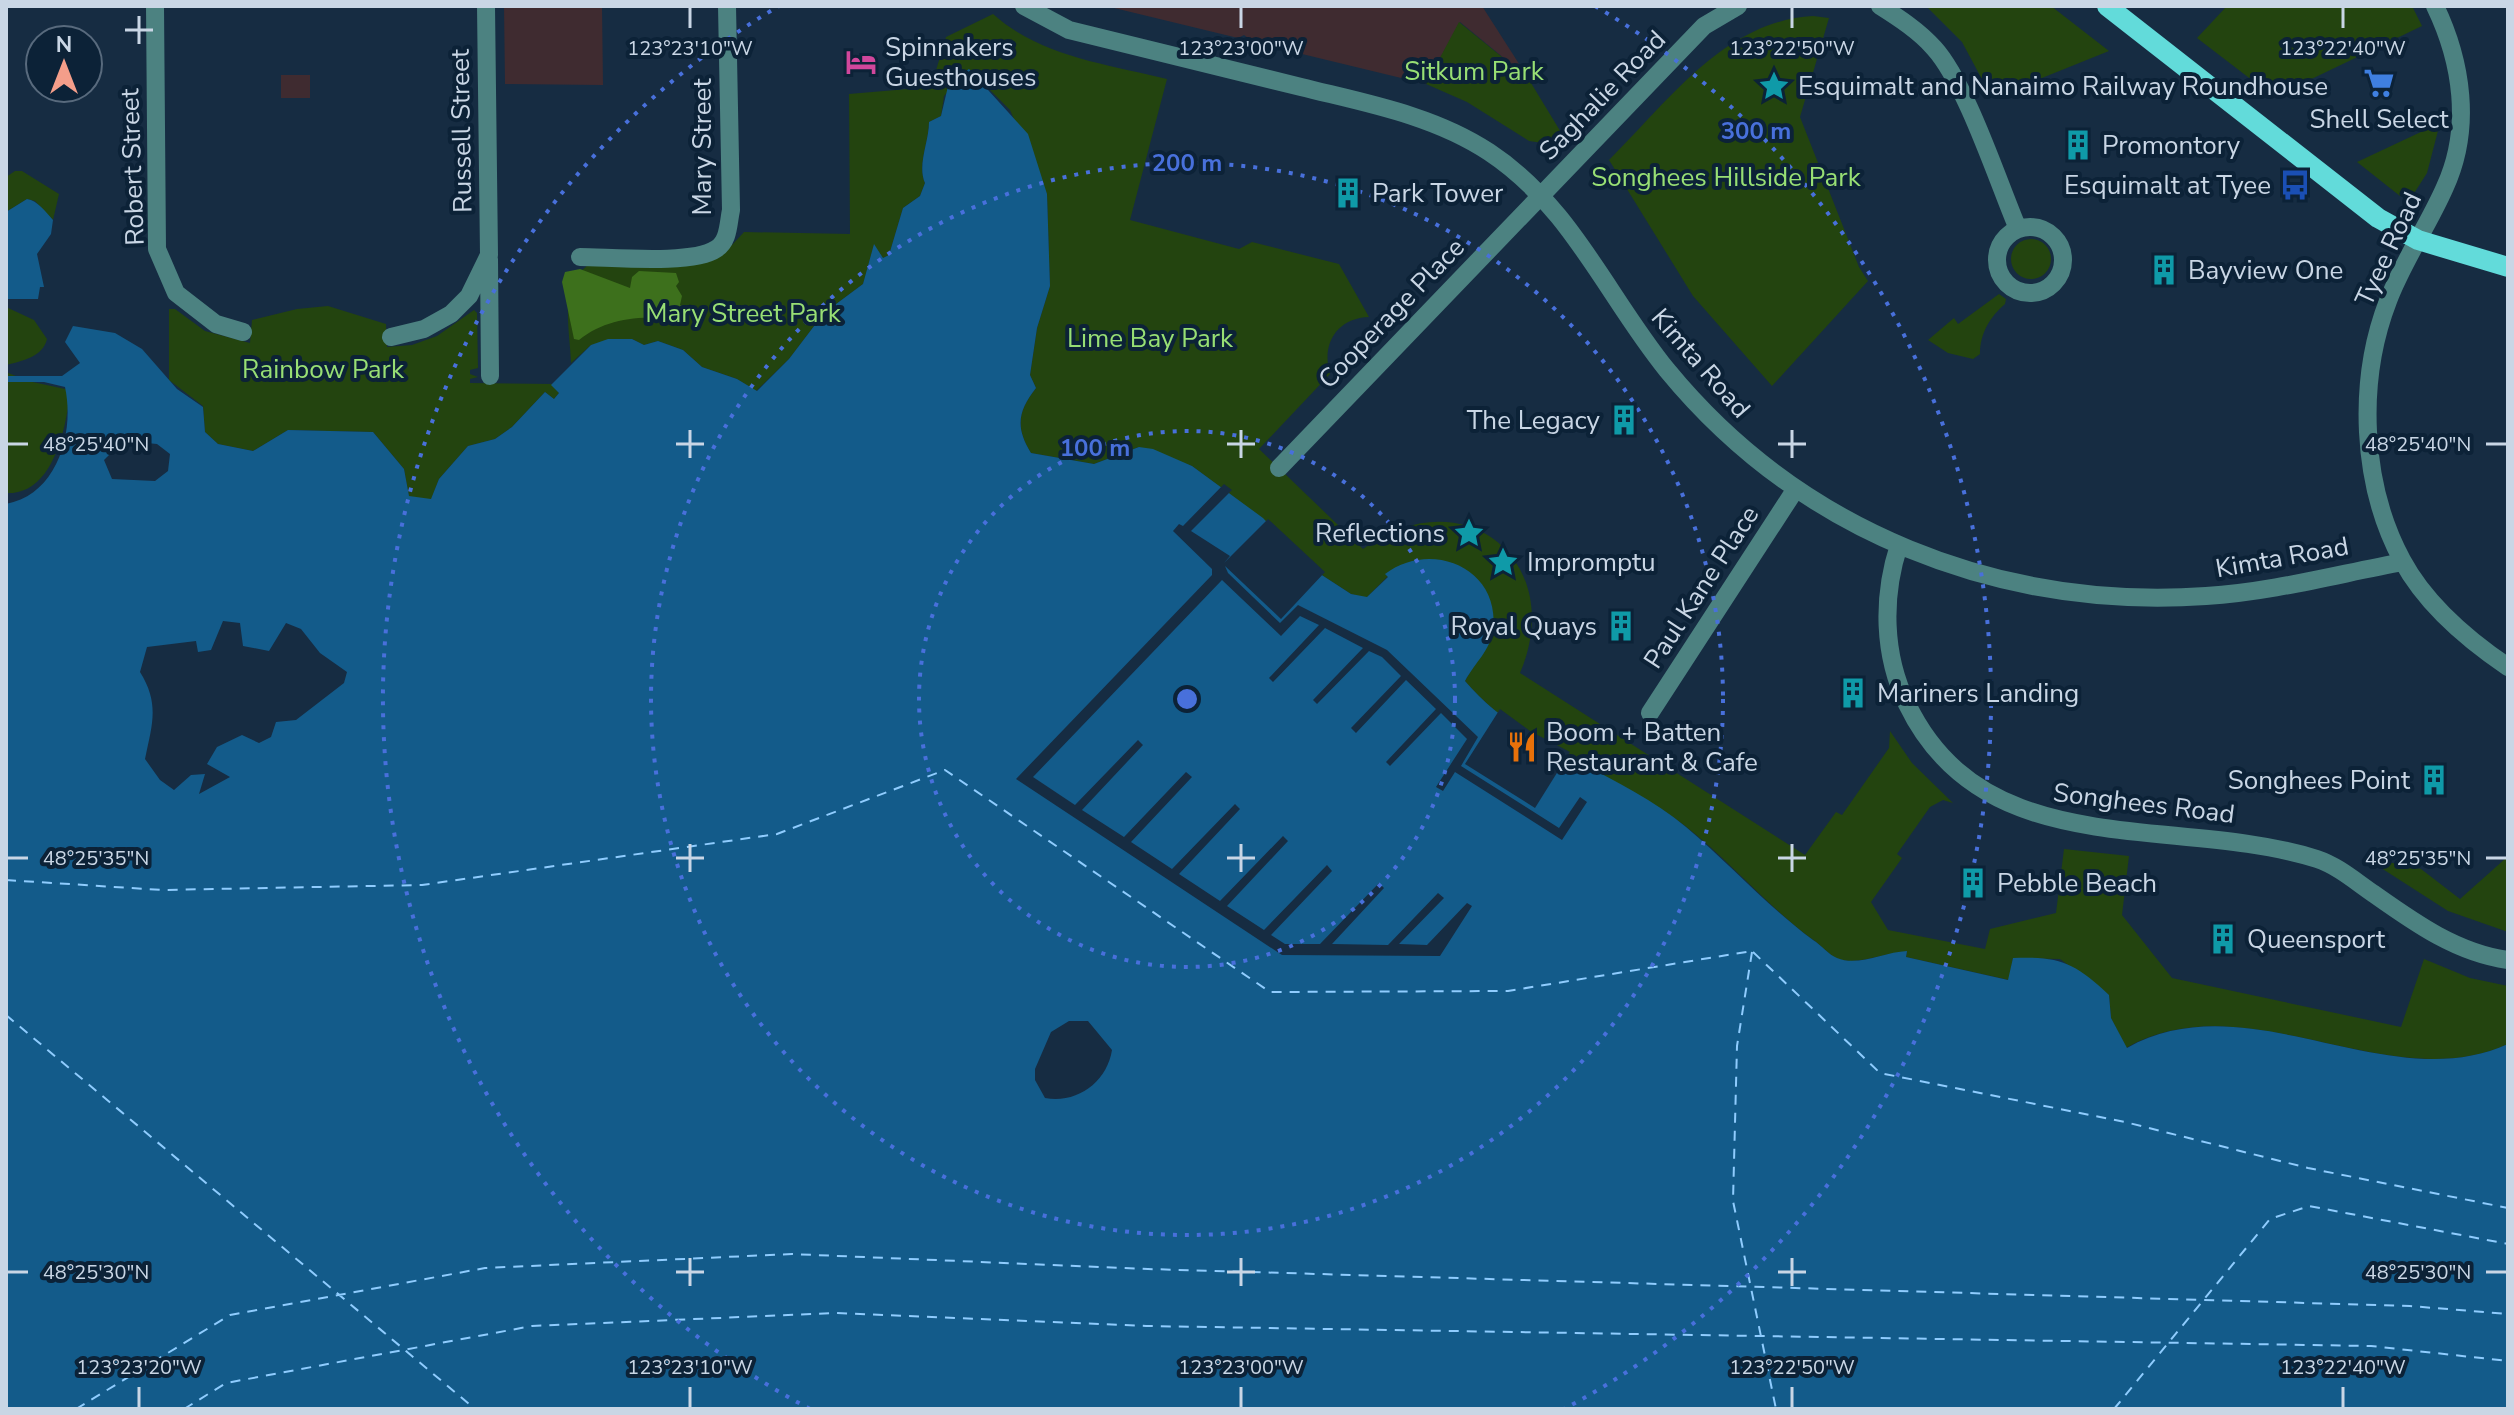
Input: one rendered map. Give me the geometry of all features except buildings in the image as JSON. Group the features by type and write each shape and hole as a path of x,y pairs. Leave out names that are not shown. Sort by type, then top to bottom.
{"main road":[{"path":"2107,6 2378,218 2418,240 2508,267"}],"street":[{"name":"Robert Street","path":"155,6 157,249 176,293 216,324 243,332"},
{"name":"Russell Street","path":"486,6 490,376"},
{"name":"Mary Street","path":"580,257 691,257 715,251 726,239 731,210 727,6"},
{"name":"Kimta Road","path":"1024,6 1069,30 1416,117 1485,149 1541,194 1566,222 1641,336 1725,433 1795,490 1846,521 1899,545 1993,576 2044,588 2154,598 2258,590 2403,562"},
{"name":"Saghalie Road","path":"1541,194 1615,122 1704,26 1738,6"},
{"path":"1880,6 1907,23 1935,49 1955,80 2018,229"},
{"name":"Tyee Road","path":"2403,562 2392,539 2371,462 2367,393 2387,302 2455,162 2461,114 2455,54 2435,6"},
{"name":"Cooperage Place","path":"1279,468 1541,194"},
{"name":"Russell Street","path":"391,337 424,329 451,314 469,296 489,255"},
{"name":"Paul Kane Place","path":"1650,713 1795,490"},
{"name":"Songhees Road","path":"1899,545 1891,578 1887,618 1897,679 1913,716 1930,743 1949,765 1981,790 2017,809 2057,821 2278,847 2317,859 2331,864 2438,936 2480,954 2508,960"},
{"path":"2403,562 2441,610 2508,667"}],"shaded area":[{"path":"504,6 602,6 603,85 505,84"},
{"path":"1106,6 1482,6 1528,78 1460,22 1426,84 1253,42 1244,35 1238,38"},
{"path":"281,75 310,75 310,98 281,98"}],"green space":[{"path":"1926,6 2051,6 2109,51 1992,98 1962,42"},
{"path":"2227,6 2412,6 2422,26 2274,97 2197,38"},
{"path":"993,14 1012,29 1053,50 1167,79 1130,220 1239,249 1252,242 1339,264 1369,317 1348,322 1334,335 1328,353 1330,374 1259,449 1363,549 1400,529 1436,522 1469,526 1497,541 1518,565 1530,596 1531,632 1520,673 1805,855 1836,812 1842,815 1889,748 1890,731 1912,763 1953,803 1943,800 1930,807 1897,854 1902,858 1871,902 1888,930 1985,949 1990,929 2056,913 2064,849 2129,856 2122,915 2172,978 2401,1027 2424,959 2470,978 2508,986 2508,1044 2462,1057 2415,1058 2366,1052 2268,1031 2220,1026 2172,1031 2126,1048 2111,1018 2109,995 2060,959 2013,958 2009,980 1906,957 1907,952 1852,961 1836,958 1779,912 1684,825 1657,806 1541,742 1488,705 1465,681 1482,651 1485,653 1388,576 1366,598 1351,594 1311,568 1262,518 1192,466 1139,447 1094,464 1031,453 1022,435 1021,419 1025,404 1036,388 1030,375 1037,328 1050,286 1047,194 1010,110 969,69 944,96 941,116 929,122 922,169 925,183 920,196 903,208 889,255 883,258 874,245 863,284 824,313 789,359 756,391 737,379 702,367 683,350 658,341 644,345 632,339 591,345 571,363 570,295 580,272 590,264 732,245 744,232 850,234 849,94 931,87 946,37"},
{"name":"Songhees Hillside Park","path":"1813,16 1829,18 1800,117 1859,267 1868,281 1772,386 1693,296 1609,160 1676,90 1725,48 1752,32 1781,21"},
{"name":"Sitkum Park","path":"1459,22 1528,78 1562,134 1543,143 1529,141 1467,102 1426,84"},
{"path":"2440,123 2427,173 2413,195 2400,196 2357,162"},
{"path":"15,171 22,171 59,194 53,220 35,201 27,199 6,212 6,177"},
{"path":"2031,239 2045,245 2051,259 2045,273 2031,279 2017,273 2011,259 2017,245"},
{"path":"580,269 630,288 632,277 639,271 676,273 679,282 676,286 682,296 680,305 689,307 689,320 660,318 617,321 579,340 574,339 562,282 565,272"},
{"path":"1999,294 2006,299 2005,304 1987,326 1980,354 1973,359 1948,353 1928,340 1954,318 1958,324"},
{"name":"Rainbow Park","path":"328,306 386,324 387,347 412,345 437,336 474,310 477,313 478,368 470,370 470,374 478,377 470,379 470,383 552,384 559,393 554,399 545,392 512,427 495,439 468,446 439,479 431,500 409,497 404,469 373,432 288,430 253,451 218,444 205,432 203,406 169,380 169,309 175,309 205,331 250,343 252,320 297,309"},
{"path":"6,307 34,320 47,339 36,354 6,365"},
{"path":"6,372 28,381 70,390 61,439 47,471 36,483 22,491 6,493"},
{"path":"2364,857 2421,869 2460,899 2506,858 2508,932 2448,911"}],"water":[{"path":"969,69 1028,134 1047,194 1050,286 1037,328 1030,375 1036,388 1025,404 1021,419 1022,435 1031,453 1094,464 1139,447 1153,449 1192,466 1263,518 1311,568 1351,594 1367,597 1388,577 1385,574 1403,564 1422,559 1441,560 1459,566 1474,576 1486,590 1493,608 1493,630 1489,644 1465,681 1488,705 1542,742 1659,807 1834,957 1854,961 1907,951 1906,957 2008,980 2013,958 2055,960 2086,975 2109,995 2111,1018 2127,1048 2173,1031 2221,1026 2269,1031 2367,1052 2415,1058 2462,1057 2508,1044 2508,1409 6,1409 6,504 24,498 50,475 64,442 67,405 65,387 44,382 6,382 6,376 62,376 80,363 65,342 73,326 115,333 142,349 177,389 203,407 205,432 218,444 253,451 288,430 373,432 404,469 409,496 431,499 439,479 468,446 495,439 512,427 545,392 554,399 559,393 551,385 591,345 608,339 632,339 644,345 658,341 683,350 702,367 737,379 757,391 789,359 824,313 863,284 874,244 883,258 889,255 903,208 920,196 925,183 923,161 929,122 941,116 949,82","holes":["137,442 157,444 170,454 168,471 155,481 112,479 104,460 117,447","223,621 240,623 243,646 269,651 286,623 301,629 320,653 347,672 344,683 296,720 276,722 271,737 259,743 242,735 217,747 207,764 230,777 199,794 205,774 191,775 174,790 160,780 145,759 153,715 150,694 140,672 147,647 196,641 198,652 211,650","1069,1021 1088,1021 1112,1050 1097,1081 1068,1098 1045,1098 1035,1080 1035,1069 1051,1032"]},
{"path":"27,199 38,204 53,220 51,234 37,254 44,287 40,287 38,299 6,299 6,212"}],"pier":[{"path":"1224,484 1232,490 1191,531 1230,556 1224,563 1268,519 1325,572 1281,619 1225,566 1228,573 1280,623 1298,605 1387,650 1478,737 1461,766 1559,828 1580,797 1587,802 1562,840 1455,772 1443,791 1436,787 1467,739 1441,713 1390,766 1386,762 1436,709 1406,680 1356,733 1351,728 1401,676 1382,657 1369,651 1317,704 1313,700 1363,648 1325,628 1273,682 1269,678 1319,625 1300,616 1281,636 1222,580 1033,777 1075,805 1138,740 1143,745 1082,810 1124,837 1186,772 1192,777 1131,842 1172,869 1235,804 1240,809 1179,874 1220,901 1283,836 1288,841 1227,906 1264,930 1327,865 1332,871 1271,935 1285,944 1320,944 1379,883 1384,888 1332,944 1388,945 1438,893 1444,898 1399,944 1427,945 1467,903 1472,906 1440,956 1282,955 1016,779 1212,575 1212,569 1173,531 1179,524 1183,526"},
{"path":"1500,709 1530,731 1570,752 1535,808 1465,764"}],"ferry route":[{"path":"6,880 162,890 422,885 777,834 945,770 1270,992 1508,991 1752,951"},
{"path":"1752,952 1737,1046 1733,1201 1776,1409"},
{"path":"1753,952 1880,1073 2125,1122 2308,1168 2508,1208"},
{"path":"6,1015 475,1409"},
{"path":"2114,1409 2270,1219 2309,1206 2508,1244"},
{"path":"76,1409 230,1315 485,1268 792,1254 1148,1269 2410,1306 2508,1314"},
{"path":"184,1409 226,1383 532,1326 835,1313 1146,1326 2371,1346 2508,1361"}],"place":[{"name":"Spinnakers Guesthouses","path":"861,62"},
{"name":"Shell Select","path":"2379,83"},
{"name":"Esquimalt and Nanaimo Railway Roundhouse","path":"1774,86"},
{"name":"Promontory","path":"2078,145"},
{"name":"Esquimalt at Tyee","path":"2295,185"},
{"name":"Park Tower","path":"1348,193"},
{"name":"Bayview One","path":"2164,270"},
{"name":"The Legacy","path":"1624,420"},
{"name":"Reflections","path":"1469,533"},
{"name":"Impromptu","path":"1503,562"},
{"name":"Royal Quays","path":"1621,626"},
{"name":"Mariners Landing","path":"1853,693"},
{"name":"Boom + Batten Restaurant & Cafe","path":"1522,747"},
{"name":"Songhees Point","path":"2434,780"},
{"name":"Pebble Beach","path":"1973,883"},
{"name":"Queensport","path":"2223,939"}],"park label":[{"name":"Mary Street Park","path":"743,313"},
{"name":"Lime Bay Park","path":"1150,338"}]}
